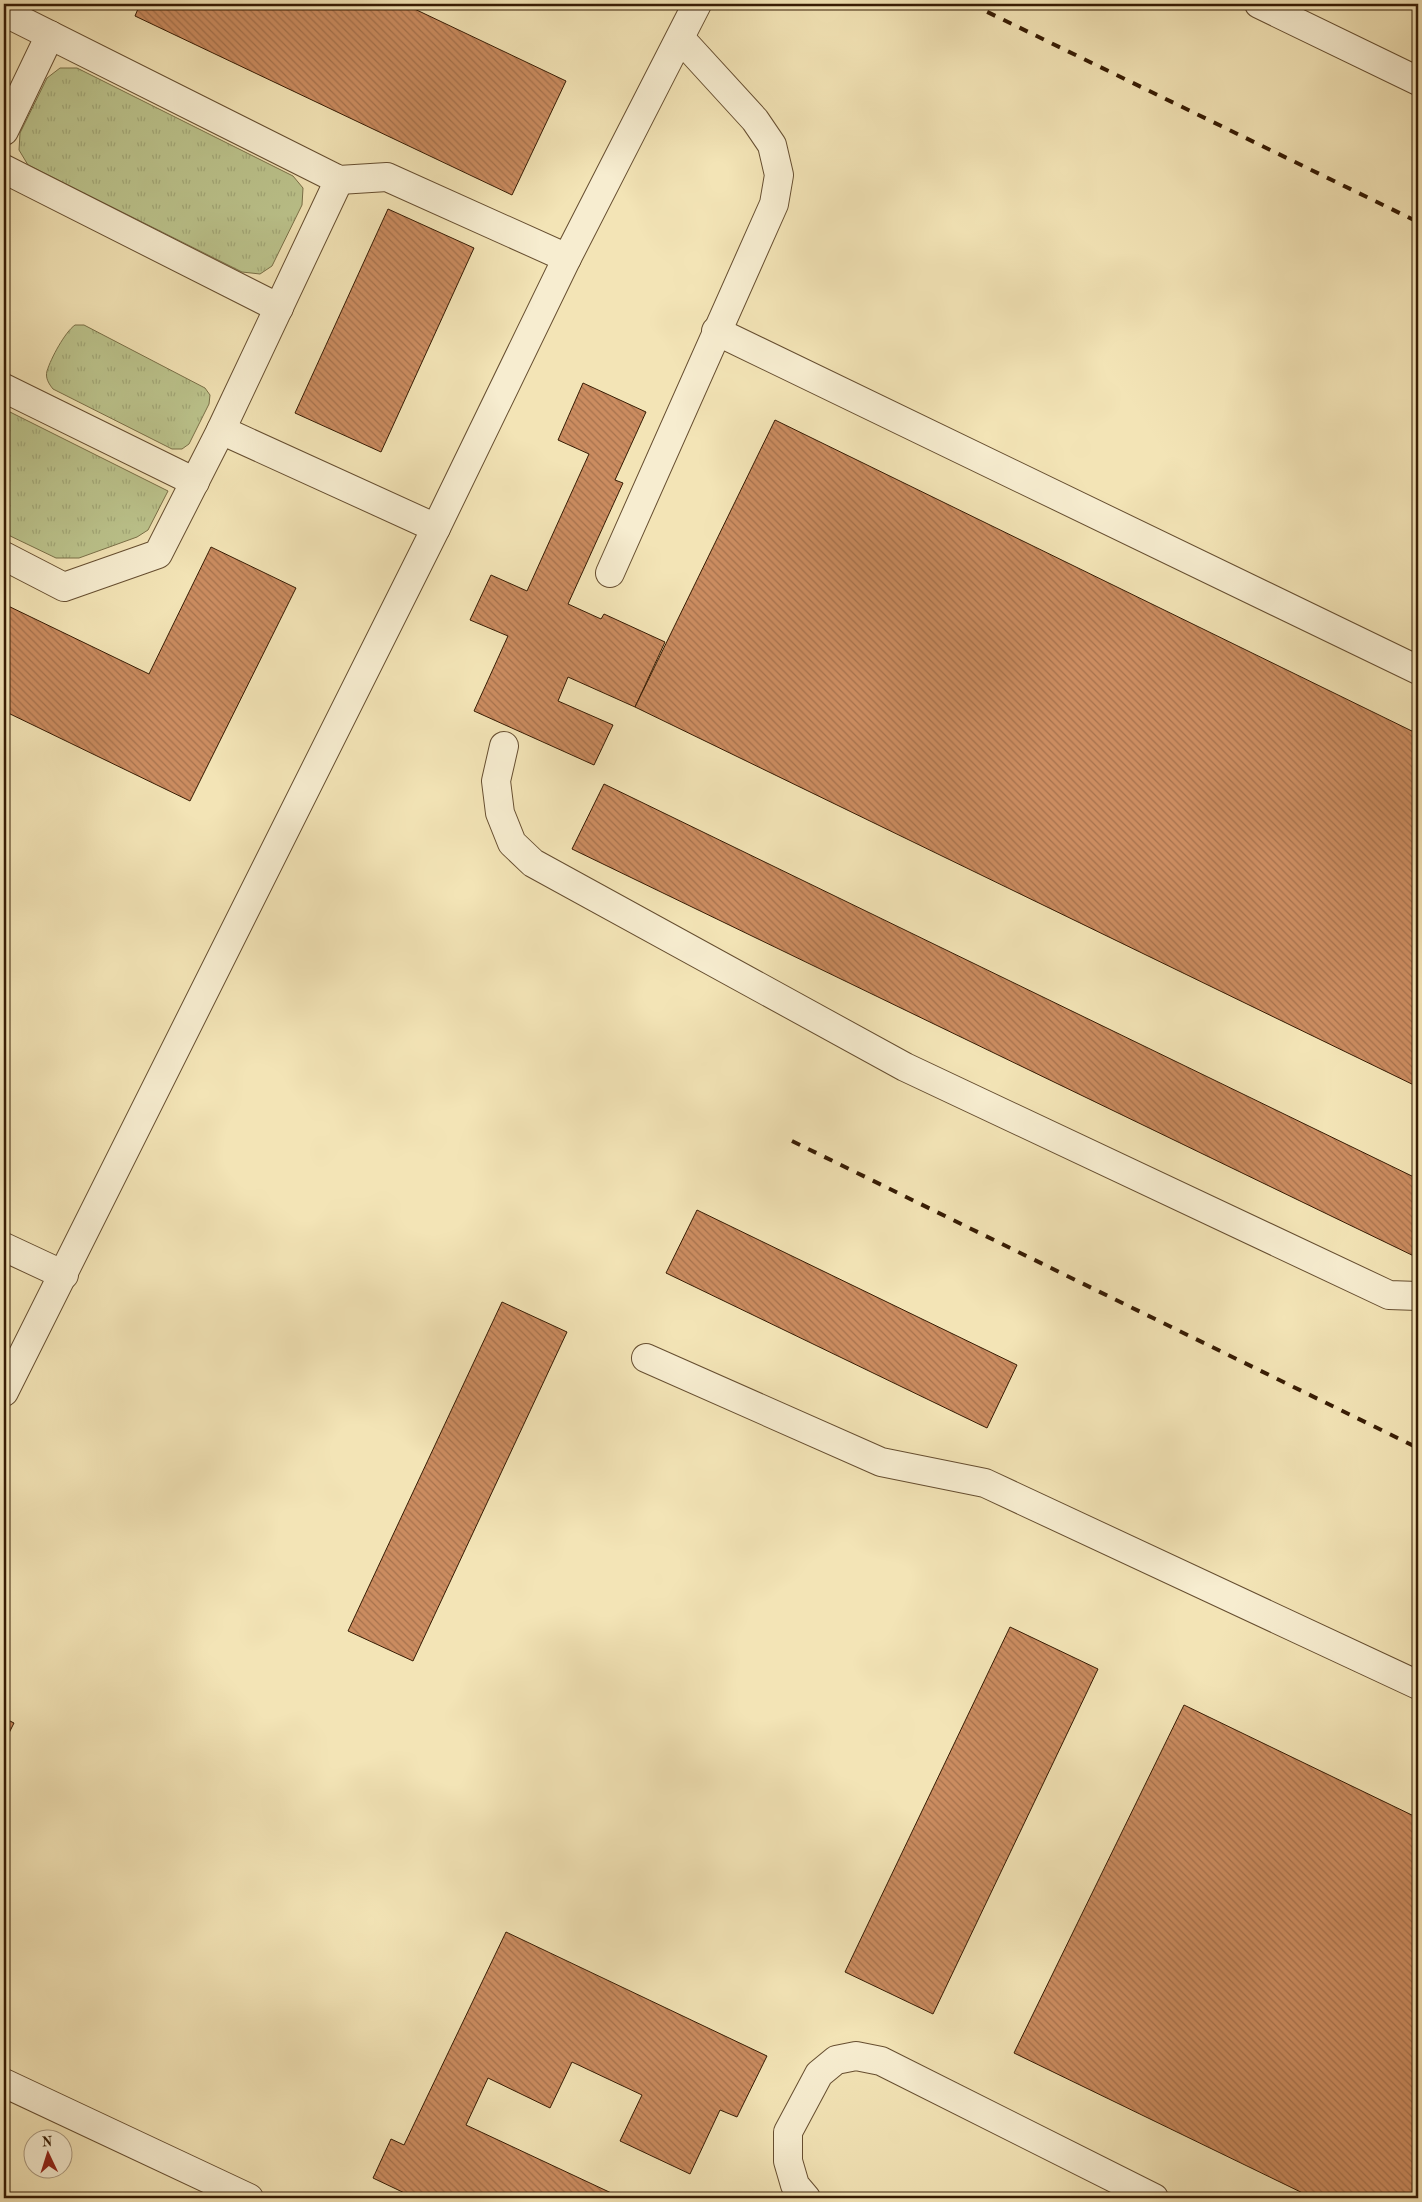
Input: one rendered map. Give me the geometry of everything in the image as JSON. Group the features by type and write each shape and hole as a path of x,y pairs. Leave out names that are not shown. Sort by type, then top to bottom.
{"street":[{"path":"4,1392 436,528 567,258 681,39 697,4"},
{"path":"1259,4 1418,81"},
{"path":"4,12 339,180 387,176 567,258"},
{"path":"4,130 50,35"},
{"path":"610,573 774,204 779,175 772,146 755,120 681,39"},
{"path":"4,169 279,308"},
{"path":"4,556 64,587 158,554 221,430 339,180"},
{"path":"716,331 1418,670"},
{"path":"4,388 195,482"},
{"path":"221,430 436,528"},
{"path":"504,746 496,780 500,813 512,843 533,863 905,1067 1389,1294 1418,1296"},
{"path":"4,1247 64,1275"},
{"path":"646,1358 881,1462 985,1483 1418,1685"},
{"path":"806,2198 795,2185 788,2161 788,2132 819,2074 836,2060 856,2056 881,2061 1154,2198"},
{"path":"4,2083 249,2198"}],"green space":[{"path":"60,68 77,68 293,176 303,188 302,205 272,266 260,274 242,272 28,165 19,150 20,133 47,78"},
{"path":"75,325 84,325 205,388 210,395 209,404 189,444 182,449 172,449 53,389 47,378 47,371 59,346 67,333"},
{"path":"4,409 168,491 148,530 137,537 79,558 56,558 4,533"}],"building":[{"path":"140,4 404,4 566,81 512,195 135,16"},
{"path":"388,209 474,248 381,452 295,413"},
{"path":"583,383 646,412 615,480 623,483 568,604 601,619 604,614 665,642 635,707 568,677 558,701 613,725 594,765 474,711 508,636 470,620 491,575 527,591 589,454 558,440"},
{"path":"775,420 1418,734 1418,1087 635,707"},
{"path":"211,547 296,588 190,801 4,711 4,604 149,674"},
{"path":"604,784 1418,1179 1418,1258 572,849"},
{"path":"697,1210 1017,1365 987,1428 666,1273"},
{"path":"502,1302 567,1332 413,1661 348,1631"},
{"path":"1010,1627 1098,1669 933,2014 845,1972"},
{"path":"1184,1705 1418,1818 1418,2198 1313,2198 1014,2053"},
{"path":"4,1718 14,1723 4,1743"},
{"path":"506,1932 767,2056 737,2117 720,2110 690,2174 620,2141 642,2095 572,2062 550,2108 488,2078 466,2125 622,2198 415,2198 373,2178 391,2139 404,2145"}],"railway":[{"path":"971,4 1418,222"},
{"path":"792,1141 1418,1448"}]}
